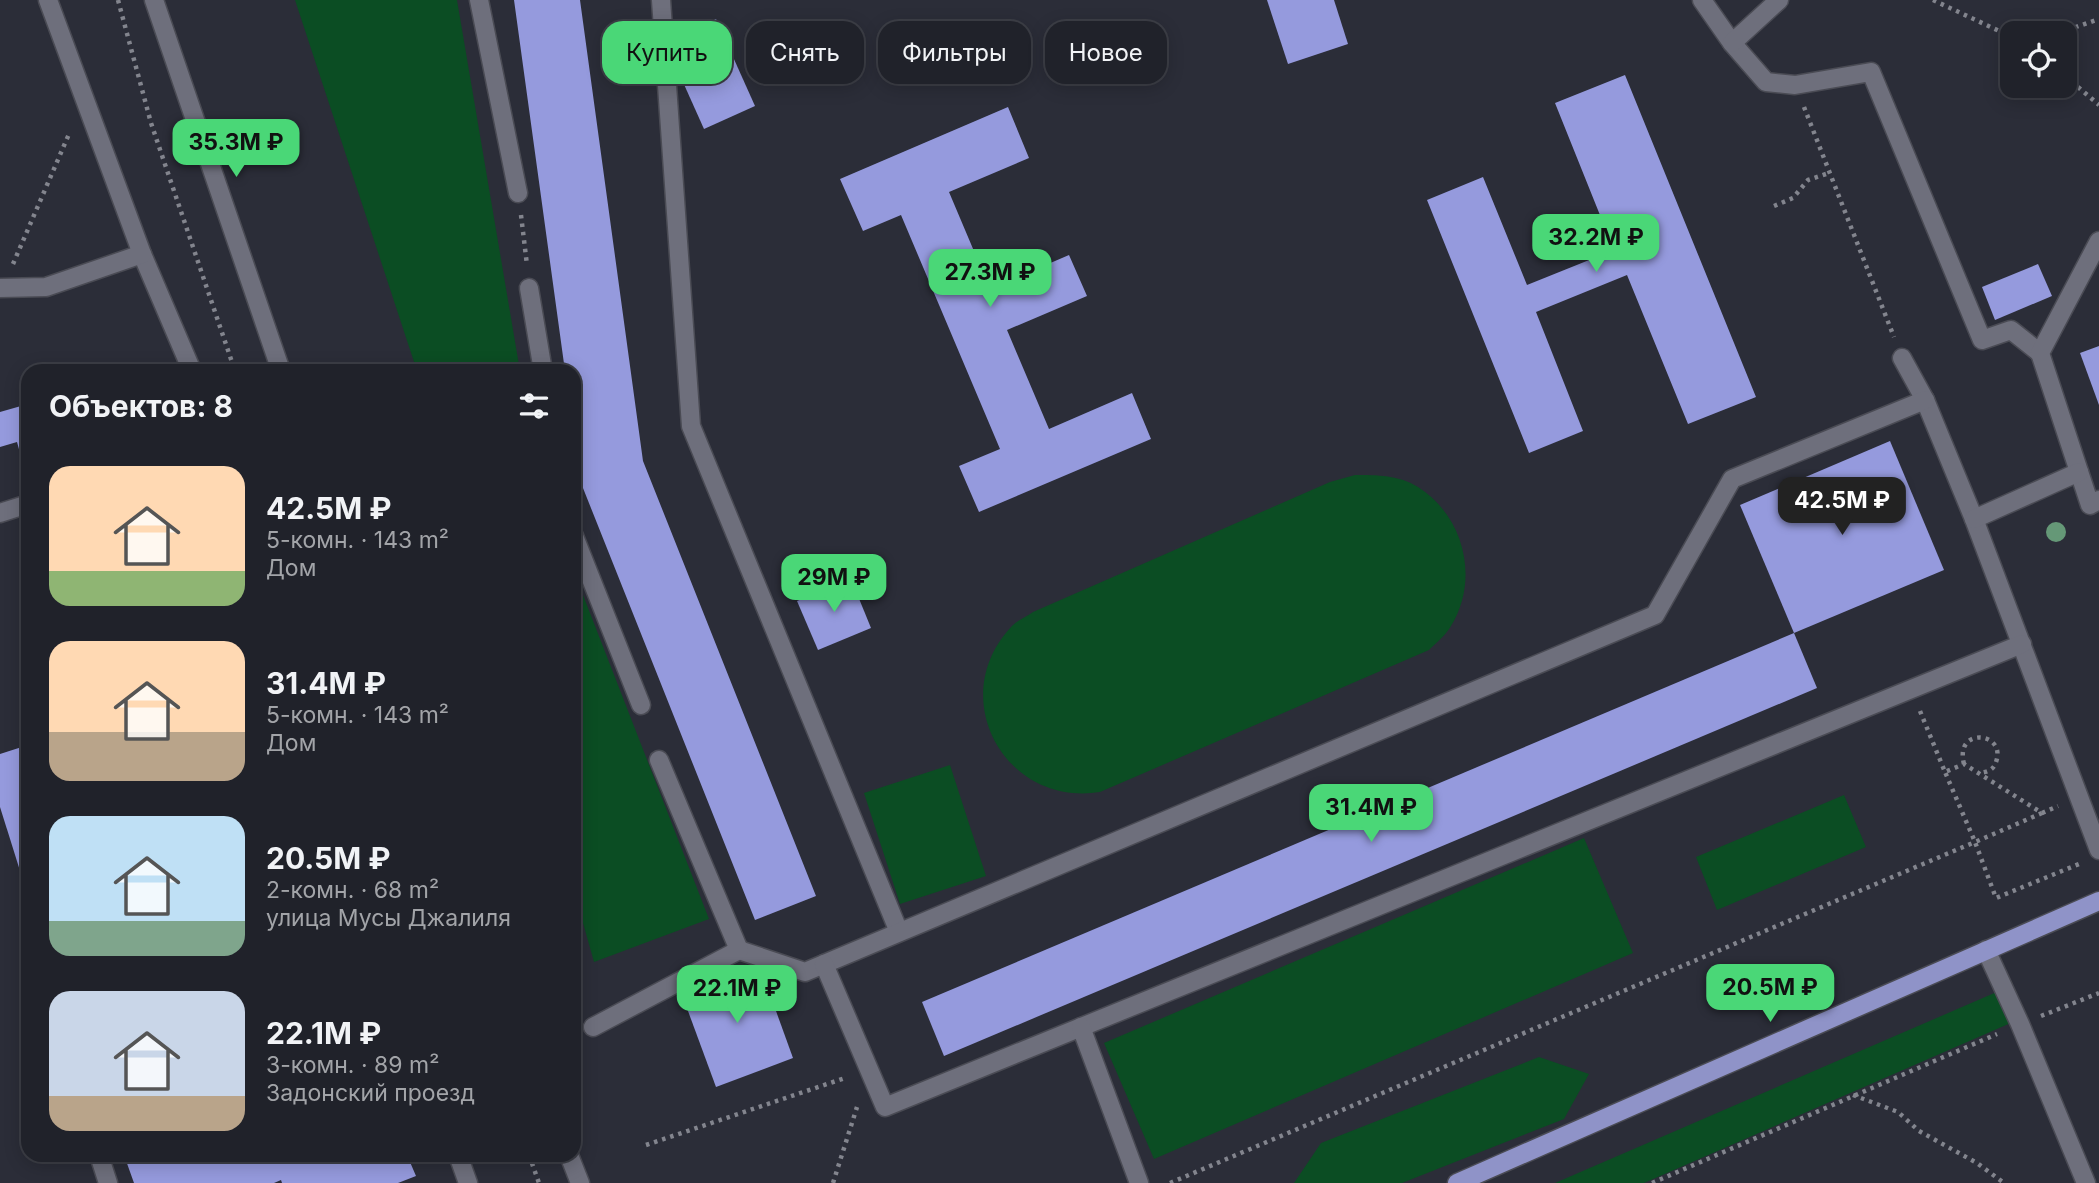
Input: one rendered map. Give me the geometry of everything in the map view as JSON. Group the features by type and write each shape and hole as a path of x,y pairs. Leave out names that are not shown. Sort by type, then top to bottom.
{"main road":[{"path":"1457,1183 2099,901"}],"street":[{"path":"48,0 142,254 189,364"},
{"path":"154,0 279,364"},
{"path":"479,0 518,193"},
{"path":"661,0 691,426 899,932"},
{"path":"1702,0 1732,43 1766,82 1795,85 1871,72 1982,340 2011,330 2040,353 2090,505 2099,500"},
{"path":"1732,43 1779,0"},
{"path":"2040,353 2099,242"},
{"path":"2,288 46,287 142,254"},
{"path":"529,288 542,364"},
{"path":"1902,358 1925,400 1974,519 2022,644 2093,855"},
{"path":"593,1027 739,950 804,972 1655,615 1732,479 1925,400"},
{"path":"1974,519 2079,472"},
{"path":"0,513 21,506"},
{"path":"581,554 641,705"},
{"path":"824,964 885,1107 2022,644"},
{"path":"659,760 739,950"},
{"path":"1986,950 2086,1183"},
{"path":"1081,1027 1139,1183"},
{"path":"101,1162 108,1183"},
{"path":"460,1162 468,1183"},
{"path":"572,1162 580,1183"}],"path":[{"path":"118,0 151,123 233,364"},
{"path":"1933,0 2000,31"},
{"path":"2077,27 2099,19"},
{"path":"1795,85 1902,358"},
{"path":"2077,87 2099,106"},
{"path":"2,288 84,99"},
{"path":"1774,206 1793,198 1808,180 1829,173"},
{"path":"518,193 529,288"},
{"path":"1910,689 1996,898 2093,855"},
{"path":"1170,1183 2042,813 1964,764 1961,755 1963,747 1969,740 1977,737 1993,742 1998,759 1987,772 1979,773"},
{"path":"1945,772 1964,764"},
{"path":"1652,1183 1852,1095 2099,993"},
{"path":"646,1145 869,1070"},
{"path":"832,1183 869,1070"},
{"path":"1852,1095 1898,1112 1919,1131 1977,1163 2004,1183"},
{"path":"532,1162 540,1183"}],"green space":[{"path":"295,0 457,0 519,364 415,364"},
{"path":"1355,475 1396,478 1411,483 1434,499 1447,514 1456,531 1463,550 1465,589 1451,626 1429,650 1100,792 1066,792 1037,783 1013,765 995,742 985,714 984,685 992,655 1013,625 1033,612 1330,482"},
{"path":"581,590 709,919 594,962 581,916"},
{"path":"950,765 986,876 900,904 864,793"},
{"path":"1844,795 1866,847 1717,910 1696,857"},
{"path":"1584,838 1633,953 1154,1159 1104,1043"},
{"path":"1999,991 2013,1022 1644,1183 1555,1183"},
{"path":"1539,1057 1589,1074 1564,1119 1402,1183 1294,1183 1321,1143"}],"building":[{"path":"514,0 580,0 643,461 816,896 755,920 581,483 581,364 564,364"},
{"path":"1267,0 1334,0 1348,44 1288,64"},
{"path":"732,55 755,106 704,129 684,84 732,84"},
{"path":"1625,75 1756,397 1688,424 1627,275 1536,312 1583,431 1529,453 1427,200 1483,177 1527,285 1614,250 1555,103"},
{"path":"1008,107 1029,158 949,192 990,289 1069,255 1087,296 1007,330 1049,429 1132,393 1151,439 979,512 959,466 1000,449 901,215 863,231 840,179"},
{"path":"2038,264 2052,296 1995,320 1982,287"},
{"path":"2099,346 2099,405 2080,353"},
{"path":"21,406 21,456 17,442 0,447 0,412"},
{"path":"1890,441 1944,570 1794,633 1740,505"},
{"path":"851,579 871,628 818,650 797,601"},
{"path":"1794,633 1817,688 944,1056 922,1002"},
{"path":"21,747 21,874 0,807 0,754"},
{"path":"759,964 793,1058 716,1087 681,992"},
{"path":"126,1162 410,1162 416,1176 398,1183 282,1183 281,1180 274,1183 134,1183"}]}
